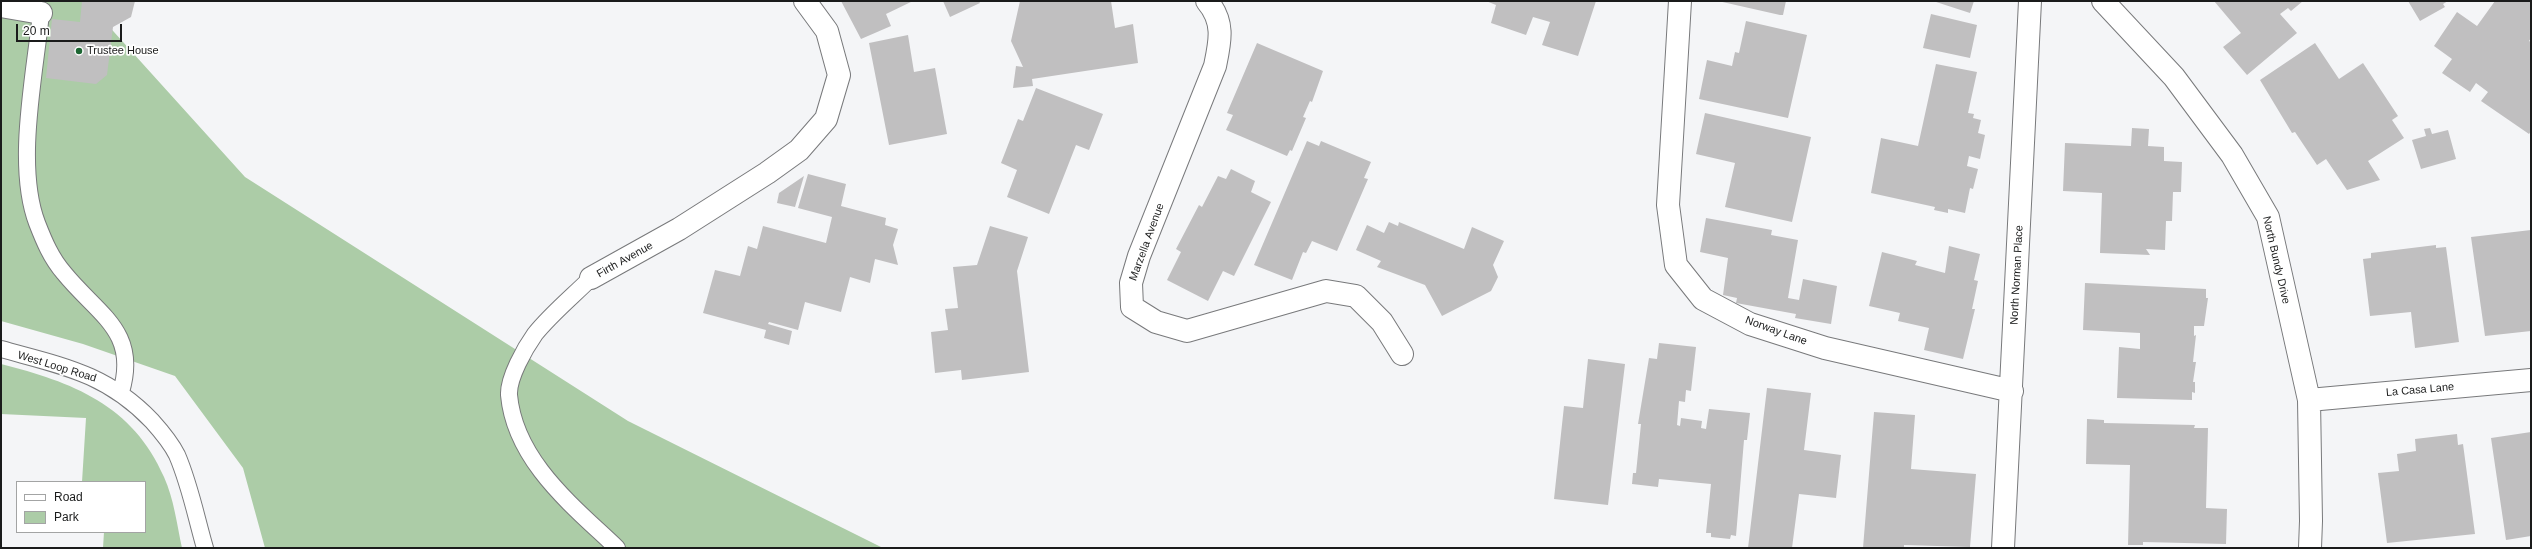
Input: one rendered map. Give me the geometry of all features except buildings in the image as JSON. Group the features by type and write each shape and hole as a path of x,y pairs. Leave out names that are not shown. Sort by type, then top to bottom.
{"street":[{"name":"Firth Avenue","path":"591,278 679,229 767,173 799,150 826,119 839,75 827,31 805,1"},
{"name":"Marzella Avenue","path":"1207,1 1211,6 1222,33 1216,66 1139,256 1131,283 1132,308 1156,322 1187,331 1326,291 1356,296 1382,322 1402,354"},
{"name":"Norway Lane","path":"1680,1 1668,205 1676,265 1703,299 1750,324 1824,348 2012,391"},
{"name":"North Norman Place","path":"2003,548 2012,391 2030,1"},
{"name":"North Bundy Drive","path":"2103,1 2174,77 2232,155 2268,217 2309,400 2310,548"},
{"path":"1,6 41,13"},
{"name":"La Casa Lane","path":"2309,400 2531,380"}],"lane":[{"path":"41,13 28,136 28,185 36,220 48,251 63,272 115,329 124,345 126,360 125,378 121,392"},
{"name":"Firth Avenue","path":"591,278 535,334 516,365 509,394 514,419 531,457 551,484 617,548"},
{"name":"West Loop Road","path":"1,349 102,380 121,392 160,430 176,453 186,478 205,548"}],"green space":[{"path":"1,1 86,1 245,177 628,421 883,548 265,548 243,468 175,376 83,344 1,321"},
{"path":"1,364 52,379 76,389 98,400 118,414 151,452 164,477 173,503 182,548 103,548 104,533 146,533 146,481 82,481 86,418 1,414"}],"place":[{"name":"Trustee House","path":"79,51"}]}
